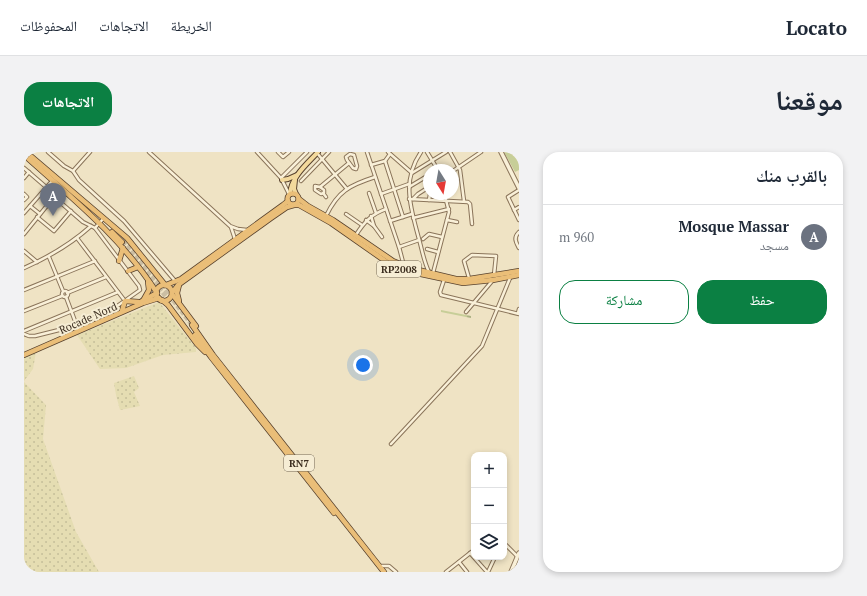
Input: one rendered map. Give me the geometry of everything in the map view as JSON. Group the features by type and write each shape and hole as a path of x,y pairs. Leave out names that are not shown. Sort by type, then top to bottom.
{"highway":[{"path":"26,152 100,223 123,241 104,218"},
{"path":"24,155 104,218 130,242 171,289 172,293 205,340 212,356"},
{"path":"159,296 160,287 178,283 271,218 288,207 295,205 298,202 298,197 290,195 285,204 178,283 169,299 159,296"},
{"name":"RP2008","path":"298,197 308,206 356,235 390,259 404,266 456,279 510,278 519,276"},
{"name":"RP2008","path":"288,201 290,204 299,205 330,223 395,267 412,273 463,283 519,272"},
{"path":"100,223 123,248 197,344 212,356"},
{"path":"119,261 123,248"},
{"path":"128,271 138,267"},
{"path":"122,311 125,301 142,301 149,290 148,280"},
{"path":"178,283 177,293 179,303"},
{"name":"Rocade Nord","path":"24,353 77,327 122,311 142,301 159,296"},
{"name":"Rocade Nord","path":"24,353 159,296"},
{"name":"RN7","path":"190,326 380,572"},
{"name":"RN7","path":"212,356 384,572"}],"main road":[{"path":"290,195 291,186 298,175 318,152"},
{"path":"281,179 288,179 298,175"},
{"path":"295,180 294,188 298,197"}],"street":[{"path":"48,152 64,166 73,170 79,180 129,225 178,283"},
{"path":"73,170 90,152"},
{"path":"149,152 230,226 240,230 248,230"},
{"path":"257,152 281,179 290,195"},
{"path":"278,152 283,157 289,152"},
{"path":"281,179 308,152"},
{"path":"318,152 347,189"},
{"path":"301,181 329,152"},
{"path":"367,152 404,266"},
{"path":"422,152 416,160 412,173 409,188 409,199 425,262 431,273"},
{"path":"427,152 434,164"},
{"path":"412,173 446,152"},
{"path":"450,152 457,164"},
{"path":"464,201 459,168 481,152"},
{"path":"501,152 519,189 508,196 519,220"},
{"path":"403,217 385,161 389,153 412,173"},
{"path":"352,154 357,167 353,168 349,163 346,158 352,154"},
{"path":"371,165 385,161"},
{"path":"323,193 321,194 314,189 316,186 320,187 349,163"},
{"path":"24,168 83,222 95,228 140,289 139,292 125,301 77,327 35,336 29,336 24,333"},
{"path":"24,178 29,172"},
{"path":"326,216 335,201 347,189 356,183 375,177"},
{"path":"24,213 53,179"},
{"path":"409,188 423,179"},
{"path":"381,194 410,184"},
{"path":"320,187 324,191 323,193 326,197"},
{"path":"413,199 423,191"},
{"path":"369,193 376,213"},
{"path":"24,194 27,197 24,200"},
{"path":"24,234 54,197"},
{"path":"409,199 423,200"},
{"path":"431,273 447,220 449,209 446,200 468,202 470,204 472,224"},
{"path":"30,206 40,214"},
{"path":"514,210 519,207"},
{"path":"356,235 366,220 376,213 386,209"},
{"path":"414,218 449,209"},
{"path":"37,217 54,231 72,211"},
{"path":"346,214 362,225"},
{"path":"390,221 412,214"},
{"path":"371,216 374,226"},
{"path":"95,228 104,218"},
{"path":"366,220 374,226 382,237"},
{"path":"447,220 457,222"},
{"path":"24,268 49,257 77,238 91,226"},
{"path":"230,226 235,240"},
{"path":"519,232 515,240 519,248"},
{"path":"423,239 429,234 442,237"},
{"path":"77,238 125,301"},
{"path":"399,247 419,240"},
{"path":"427,249 438,252"},
{"path":"24,250 38,262"},
{"path":"466,312 494,278 496,256 474,255 464,261 469,279"},
{"path":"49,257 63,292 61,294 62,296"},
{"path":"24,290 95,261"},
{"path":"421,271 425,262"},
{"path":"63,292 67,293 106,277"},
{"path":"391,444 482,346 510,278"},
{"path":"444,280 440,292 442,295 518,313 519,309"},
{"path":"24,333 118,292"},
{"path":"67,293 66,297 77,327"},
{"path":"24,311 62,296 66,297"},
{"path":"507,545 518,555 511,572"},
{"path":"446,572 470,553 488,572 494,560"},
{"path":"459,562 467,572"},
{"path":"379,566 388,566 396,572"}],"shaded area":[{"path":"159,302 196,348 196,352 163,355 126,368 100,369 77,335"},
{"path":"36,352 33,369 24,381 24,357"},
{"path":"134,376 139,388 134,392 140,406 120,410 114,383"},
{"path":"24,382 46,405 43,439 76,532 99,572 24,572"}],"green space":[{"path":"504,152 519,152 519,170 515,172"},
{"path":"441,310 471,316 471,318 441,312"}],"tunnel":[{"path":"124,240 160,283 192,325"},
{"path":"122,242 171,303"}],"place":[{"name":"Mosque Massar","path":"53,216"}]}
